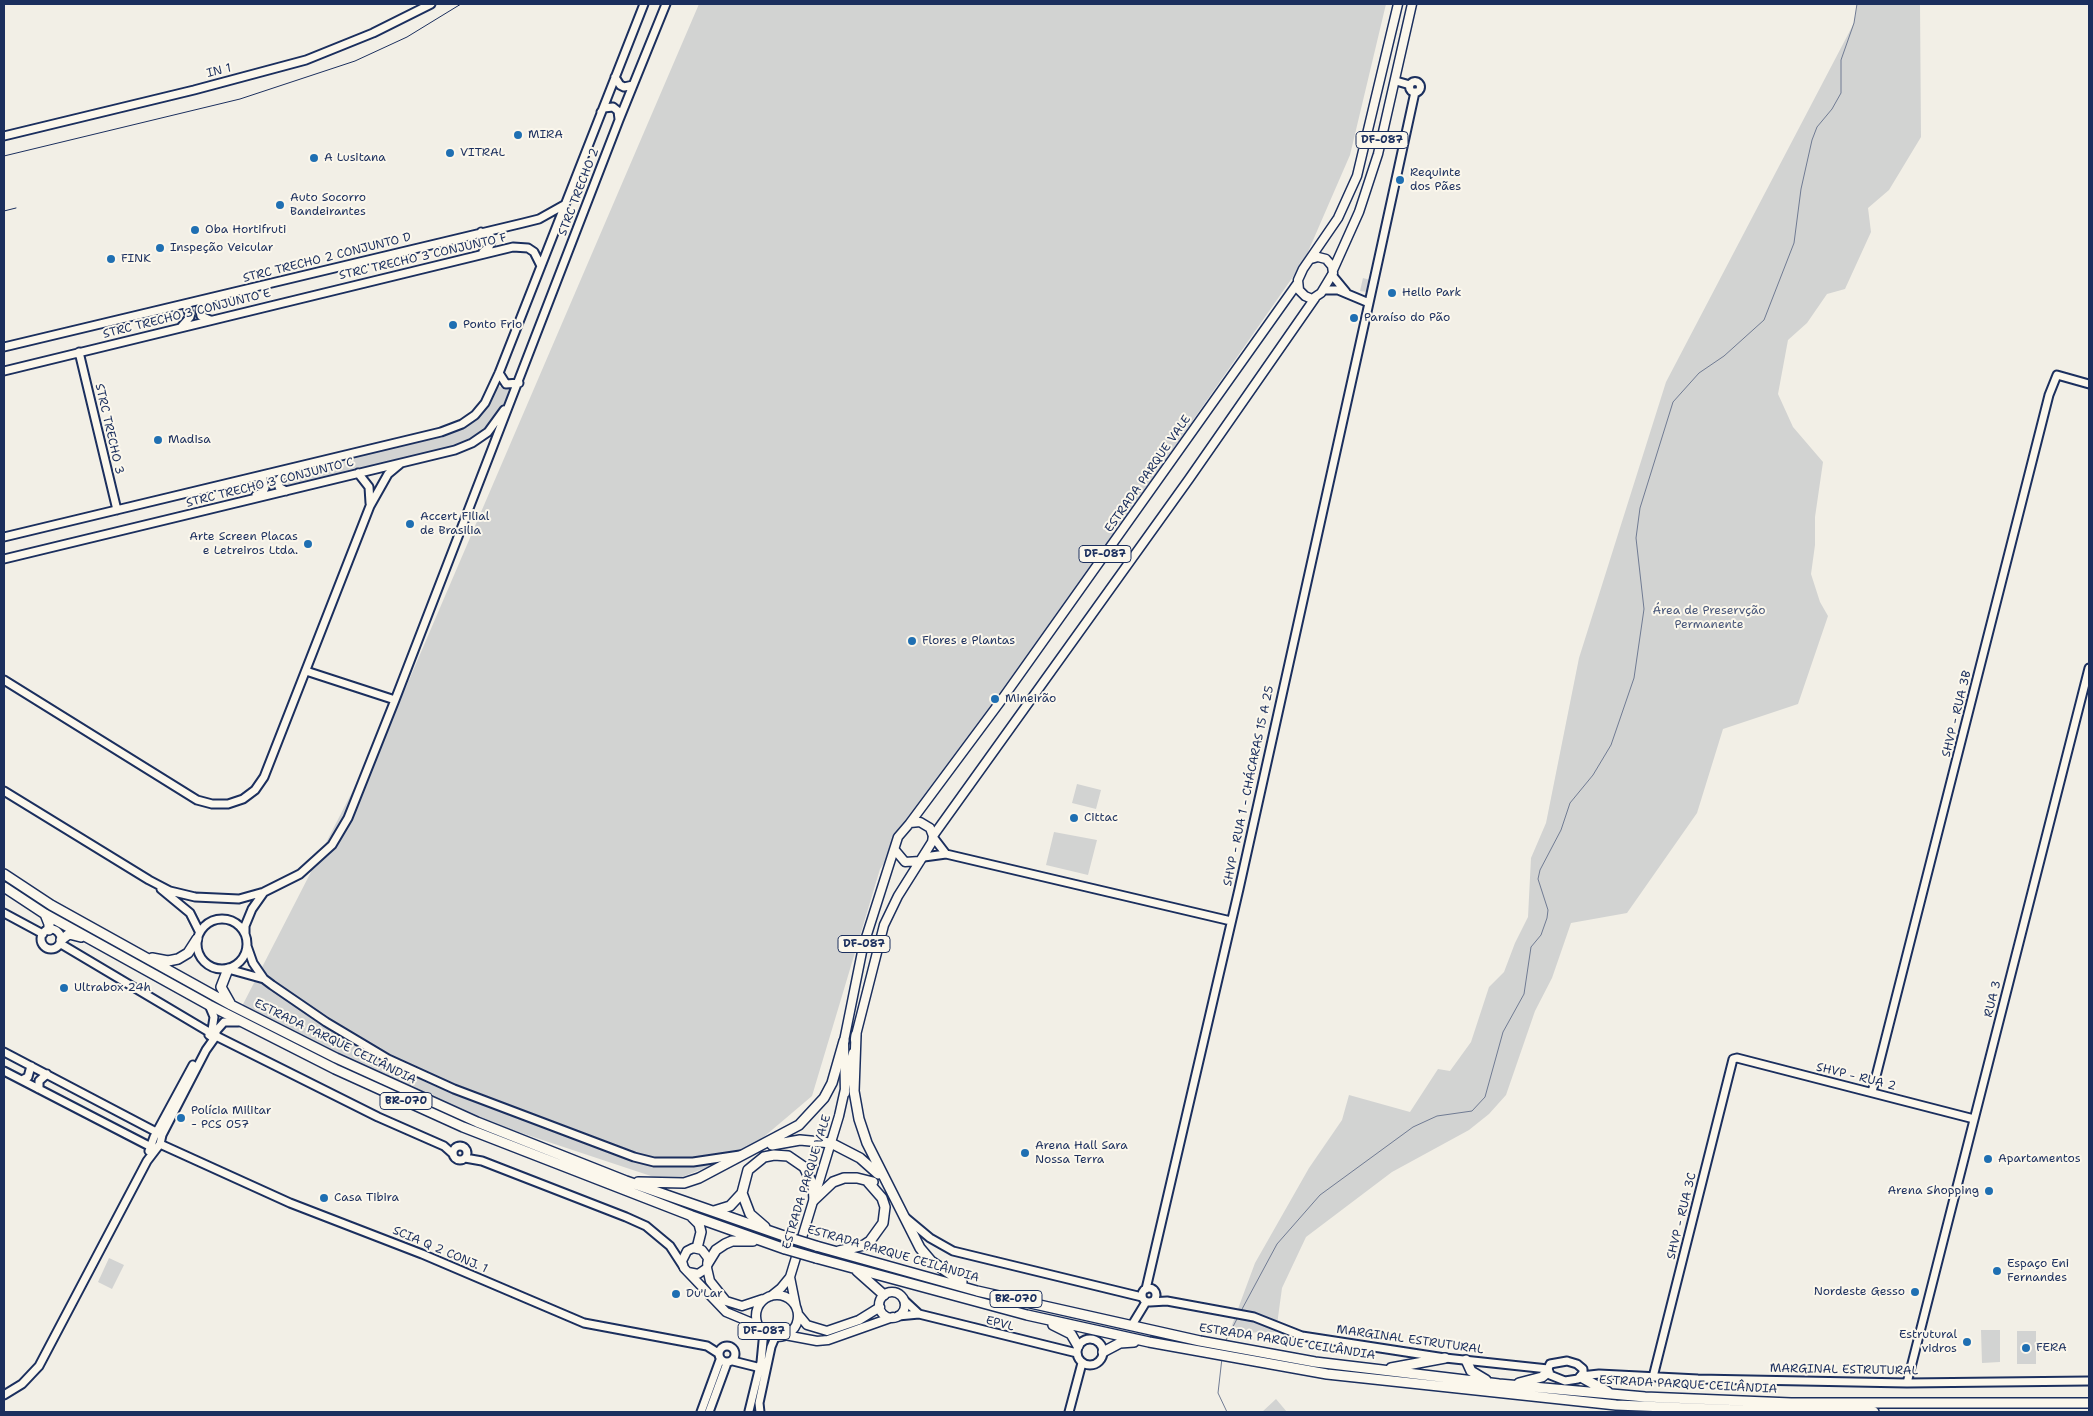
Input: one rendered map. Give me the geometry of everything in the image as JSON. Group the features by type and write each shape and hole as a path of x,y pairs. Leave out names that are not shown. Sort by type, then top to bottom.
{"highway":[{"name":"ESTRADA PARQUE CEILÂNDIA","path":"4,874 51,905 231,1005 336,1058 477,1122 626,1181 771,1232 978,1291 1219,1344 1315,1362 1503,1384 1615,1395 1791,1403 2089,1403"},
{"name":"ESTRADA PARQUE CEILÂNDIA","path":"4,887 45,914 209,1005 335,1069 463,1127 692,1216 816,1258 1027,1315 1149,1342 1355,1378 1616,1406 1791,1412 1874,1412"},
{"path":"45,914 49,924 46,932"},
{"path":"61,942 69,934 95,942"},
{"path":"143,956 168,961 178,959 188,953 198,935"},
{"path":"228,969 221,987 231,1005"},
{"path":"856,1035 854,1091 859,1119 867,1144 920,1248 931,1261 951,1277 978,1291"},
{"path":"626,1181 684,1183 699,1178 785,1134 812,1114 824,1098 832,1083 844,1041"},
{"path":"743,1154 786,1141 816,1140 831,1143 860,1158 887,1184"},
{"path":"771,1232 750,1214 742,1193 745,1177 752,1164 764,1157 788,1156 804,1167 813,1185 814,1200"},
{"path":"814,1200 833,1182 850,1178 887,1184"},
{"path":"837,1252 864,1245 884,1223 885,1207 882,1198 868,1182"},
{"path":"714,1212 730,1206 742,1193"},
{"path":"692,1216 699,1224 701,1232 697,1248"},
{"path":"708,1266 716,1250 732,1241 769,1243"},
{"path":"852,1268 884,1295"},
{"path":"1027,1315 1071,1334 1077,1350"},
{"path":"1104,1352 1120,1343 1149,1342"},
{"path":"1382,1370 1445,1358"},
{"path":"1466,1360 1471,1371 1480,1379 1503,1384 1534,1380 1548,1370"},
{"path":"1582,1374 1615,1395"}],"main road":[{"name":"DF-087","path":"1297,284 1303,269 1312,259 1338,218 1357,176 1398,4"},
{"name":"DF-087","path":"922,859 933,836 1189,479 1316,298 1324,290 1359,212 1375,163 1396,81 1412,4"},
{"path":"1312,259 1324,258 1330,263 1333,273"},
{"path":"1297,284 1305,296 1316,298"},
{"name":"ESTRADA PARQUE VALE","path":"910,823 1000,702 1297,284"},
{"name":"DF-087","path":"895,850 898,836 910,823"},
{"path":"910,823 924,823 930,828 933,836"},
{"path":"895,850 904,862 922,859"},
{"name":"ESTRADA PARQUE VALE","path":"845,1093 844,1041 863,947 895,850"},
{"name":"ESTRADA PARQUE VALE","path":"767,1298 782,1288 790,1278 845,1093 856,1035 884,926 898,896 922,859"},
{"path":"757,1325 726,1312 686,1270 682,1261 687,1251 697,1248 706,1253 710,1281 720,1296 726,1301 742,1306 767,1298"},
{"path":"686,1270 698,1274 708,1266"},
{"name":"ESTRADA PARQUE VALE","path":"790,1278 797,1311"},
{"path":"896,1292 904,1300 905,1307 895,1317 884,1314 880,1307 880,1301 884,1295 896,1292"},
{"name":"DF-087","path":"783,1297 797,1311 794,1330 785,1335 776,1335 764,1331 757,1325 756,1311 767,1298 783,1297"},
{"path":"797,1311 807,1325 827,1331 859,1320 880,1307"},
{"name":"EPVL","path":"785,1335 817,1341 828,1340 895,1317"}],"street":[{"name":"IN 1","path":"4,136 194,90 306,60 373,33 431,4"},
{"name":"STRC TRECHO 2","path":"541,266 644,4"},
{"name":"STRC TRECHO 2","path":"517,387 619,120 666,4"},
{"path":"615,78 616,82 624,87 633,85"},
{"name":"SHVP - RUA 1 - CHÁCARAS 15 A 25","path":"1151,1290 1149,1274 1231,921 1415,92 1411,90 1410,85 1396,81"},
{"path":"600,112 604,108 613,107 619,114 619,120"},
{"name":"STRC TRECHO 2 CONJUNTO D","path":"4,347 539,219 565,205"},
{"path":"480,232 488,236 491,242 488,249 480,254"},
{"name":"STRC TRECHO 3 CONJUNTO F","path":"301,298 480,254 521,246 534,252 541,266"},
{"name":"STRC TRECHO 3 CONJUNTO C","path":"4,537 287,470 441,432 462,424 484,404 499,373 541,266"},
{"path":"1333,273 1346,293"},
{"path":"1324,290 1333,289 1369,303"},
{"path":"210,298 201,306 200,311 201,316 213,320"},
{"name":"STRC TRECHO 3 CONJUNTO E","path":"4,370 301,298"},
{"path":"177,328 189,319 190,313 186,304"},
{"name":"STRC TRECHO 3","path":"79,352 117,510"},
{"path":"4,791 149,880 170,890 194,896 240,899 264,892 300,874 317,860 341,832 395,700 517,387 506,384 499,373"},
{"name":"SHVP - RUA 3B","path":"1872,1092 2049,395 2057,375 2089,384"},
{"name":"STRC TRECHO 3 CONJUNTO C","path":"4,559 455,450 472,443 488,432 499,420 517,387"},
{"path":"4,680 197,800 212,804 228,804 249,794 264,777 370,506 384,479 400,464"},
{"path":"286,491 280,488 278,481 287,470"},
{"path":"358,473 369,487 370,506"},
{"path":"230,505 241,498 262,493 265,488 262,476"},
{"name":"RUA 3","path":"1906,1383 2089,668"},
{"path":"306,671 395,700"},
{"path":"933,836 946,854"},
{"path":"922,859 946,854 1231,921"},
{"path":"149,880 185,908 198,935 198,954 206,963 219,969 228,969 264,980 326,1022 388,1059 454,1090 634,1157 672,1163 743,1154"},
{"path":"264,892 252,909 245,926 247,946 253,963 264,980"},
{"path":"4,913 46,932 58,932 61,942 213,1034 370,1113 454,1150 458,1159 466,1154"},
{"path":"198,935 212,920 225,918 237,923 245,933"},
{"path":"46,932 42,939 46,947 56,949 61,942"},
{"path":"228,969 242,958 247,946"},
{"path":"209,1005 214,1017 213,1034"},
{"path":"4,1395 22,1384 39,1366 213,1034 224,1022 242,1022"},
{"path":"4,1052 160,1134"},
{"name":"SHVP - RUA 2","path":"1733,1059 1737,1058 1974,1119"},
{"name":"SHVP - RUA 3C","path":"1652,1377 1733,1059"},
{"path":"22,1080 28,1077 30,1066"},
{"name":"SCIA Q 2 CONJ. 1","path":"4,1071 155,1147 290,1203 422,1254 584,1323 707,1346 727,1359 760,1366"},
{"path":"39,1090 40,1081 47,1074"},
{"path":"454,1150 463,1146 466,1154 482,1161 626,1216 657,1233 670,1246 686,1270"},
{"path":"900,1211 920,1232 953,1250 1146,1300 1167,1301"},
{"path":"670,1246 687,1251"},
{"path":"1146,1300 1154,1299 1151,1290"},
{"path":"1132,1325 1151,1290"},
{"path":"1151,1290 1167,1301"},
{"name":"EPVL","path":"904,1300 919,1314"},
{"name":"MARGINAL ESTRUTURAL","path":"1167,1301 1254,1318 1293,1334 1445,1358 1548,1370 1554,1362 1567,1361 1577,1364 1582,1374 1906,1383 2089,1381"},
{"name":"EPVL","path":"895,1317 919,1314 1077,1350"},
{"path":"764,1331 760,1366 749,1412 760,1412 763,1384 776,1335"},
{"path":"1069,1412 1082,1363 1077,1350 1084,1340 1093,1339 1100,1344 1104,1352 1101,1360 1094,1365 1082,1363"},
{"path":"701,1412 727,1359"},
{"path":"709,1412 727,1359"},
{"path":"1548,1370 1553,1377 1565,1381 1572,1381 1582,1374"}],"green space":[{"path":"699,4 1386,4 1350,155 1304,261 880,869 812,1096 746,1152 669,1182 443,1107 238,1014 406,687"},
{"name":"Área de Preservção Permanente","path":"1857,4 1920,4 1921,137 1889,190 1868,208 1871,232 1845,289 1827,294 1807,323 1788,340 1778,394 1793,427 1823,462 1815,517 1815,545 1811,574 1820,602 1828,616 1798,704 1723,729 1697,813 1627,913 1571,923 1552,978 1535,1011 1506,1095 1489,1114 1469,1130 1392,1172 1306,1237 1282,1288 1276,1332 1229,1333 1255,1263 1309,1168 1342,1120 1349,1095 1410,1112 1438,1069 1450,1071 1471,1042 1489,987 1504,972 1515,943 1528,917 1531,858 1546,823 1579,658 1666,382 1854,23"},
{"path":"1363,278 1370,280 1367,292 1360,291"},
{"path":"498,386 510,391 497,417 475,437 447,449 286,487 281,484 283,477 331,462 443,437 466,426 485,409"},
{"path":"1077,784 1101,790 1096,809 1072,803"},
{"path":"1054,832 1097,840 1088,875 1046,865"},
{"path":"109,1258 124,1265 112,1289 98,1282"},
{"path":"1981,1330 2000,1330 2000,1362 1982,1363"},
{"name":"FERA","path":"2017,1331 2036,1331 2036,1364 2017,1364"},
{"path":"1276,1399 1287,1412 1262,1412"}],"waterway":[{"path":"1241,1311 1277,1244 1320,1195 1413,1127 1437,1116 1472,1111 1485,1097 1503,1032 1524,994 1531,947 1541,935 1547,918 1548,910 1538,879 1540,870 1561,830 1570,803 1593,775 1611,745 1634,678 1644,609 1636,538 1640,508 1673,402 1699,373 1724,356 1764,320 1794,243 1801,189 1812,140 1817,127 1832,109 1841,93 1841,60 1854,23 1857,4"},
{"path":"1225,1342 1238,1317"},
{"path":"1222,1358 1218,1393 1227,1412"}],"railway":[{"path":"4,156 240,99 355,61 407,37 461,4"},
{"path":"4,211 16,208"}],"place":[{"name":"MIRA","path":"518,135"},
{"name":"VITRAL","path":"450,153"},
{"name":"A Lusitana","path":"314,158"},
{"name":"Requinte dos Pães","path":"1400,180"},
{"name":"Auto Socorro Bandeirantes","path":"280,205"},
{"name":"Oba Hortifruti","path":"195,230"},
{"name":"Inspeção Veicular","path":"160,248"},
{"name":"FINK","path":"111,259"},
{"name":"Hello Park","path":"1392,293"},
{"name":"Paraíso do Pão","path":"1354,318"},
{"name":"Ponto Frio","path":"453,325"},
{"name":"Madisa","path":"158,440"},
{"name":"Accert Filial de Brasilia","path":"410,524"},
{"name":"Arte Screen Placas e Letreiros Ltda.","path":"308,544"},
{"name":"Flores e Plantas","path":"912,641"},
{"name":"Mineirão","path":"995,699"},
{"name":"Cittac","path":"1074,818"},
{"name":"Ultrabox 24h","path":"64,988"},
{"name":"Polícia Militar - PCS 057","path":"181,1118"},
{"name":"Arena Hall Sara Nossa Terra","path":"1025,1153"},
{"name":"Apartamentos","path":"1988,1159"},
{"name":"Arena Shopping","path":"1989,1191"},
{"name":"Casa Tibira","path":"324,1198"},
{"name":"Espaço Eni Fernandes","path":"1997,1271"},
{"name":"Nordeste Gesso","path":"1915,1292"},
{"name":"Du'Lar","path":"676,1294"},
{"name":"Estrutural vidros","path":"1967,1342"},
{"name":"FERA","path":"2026,1348"}]}
